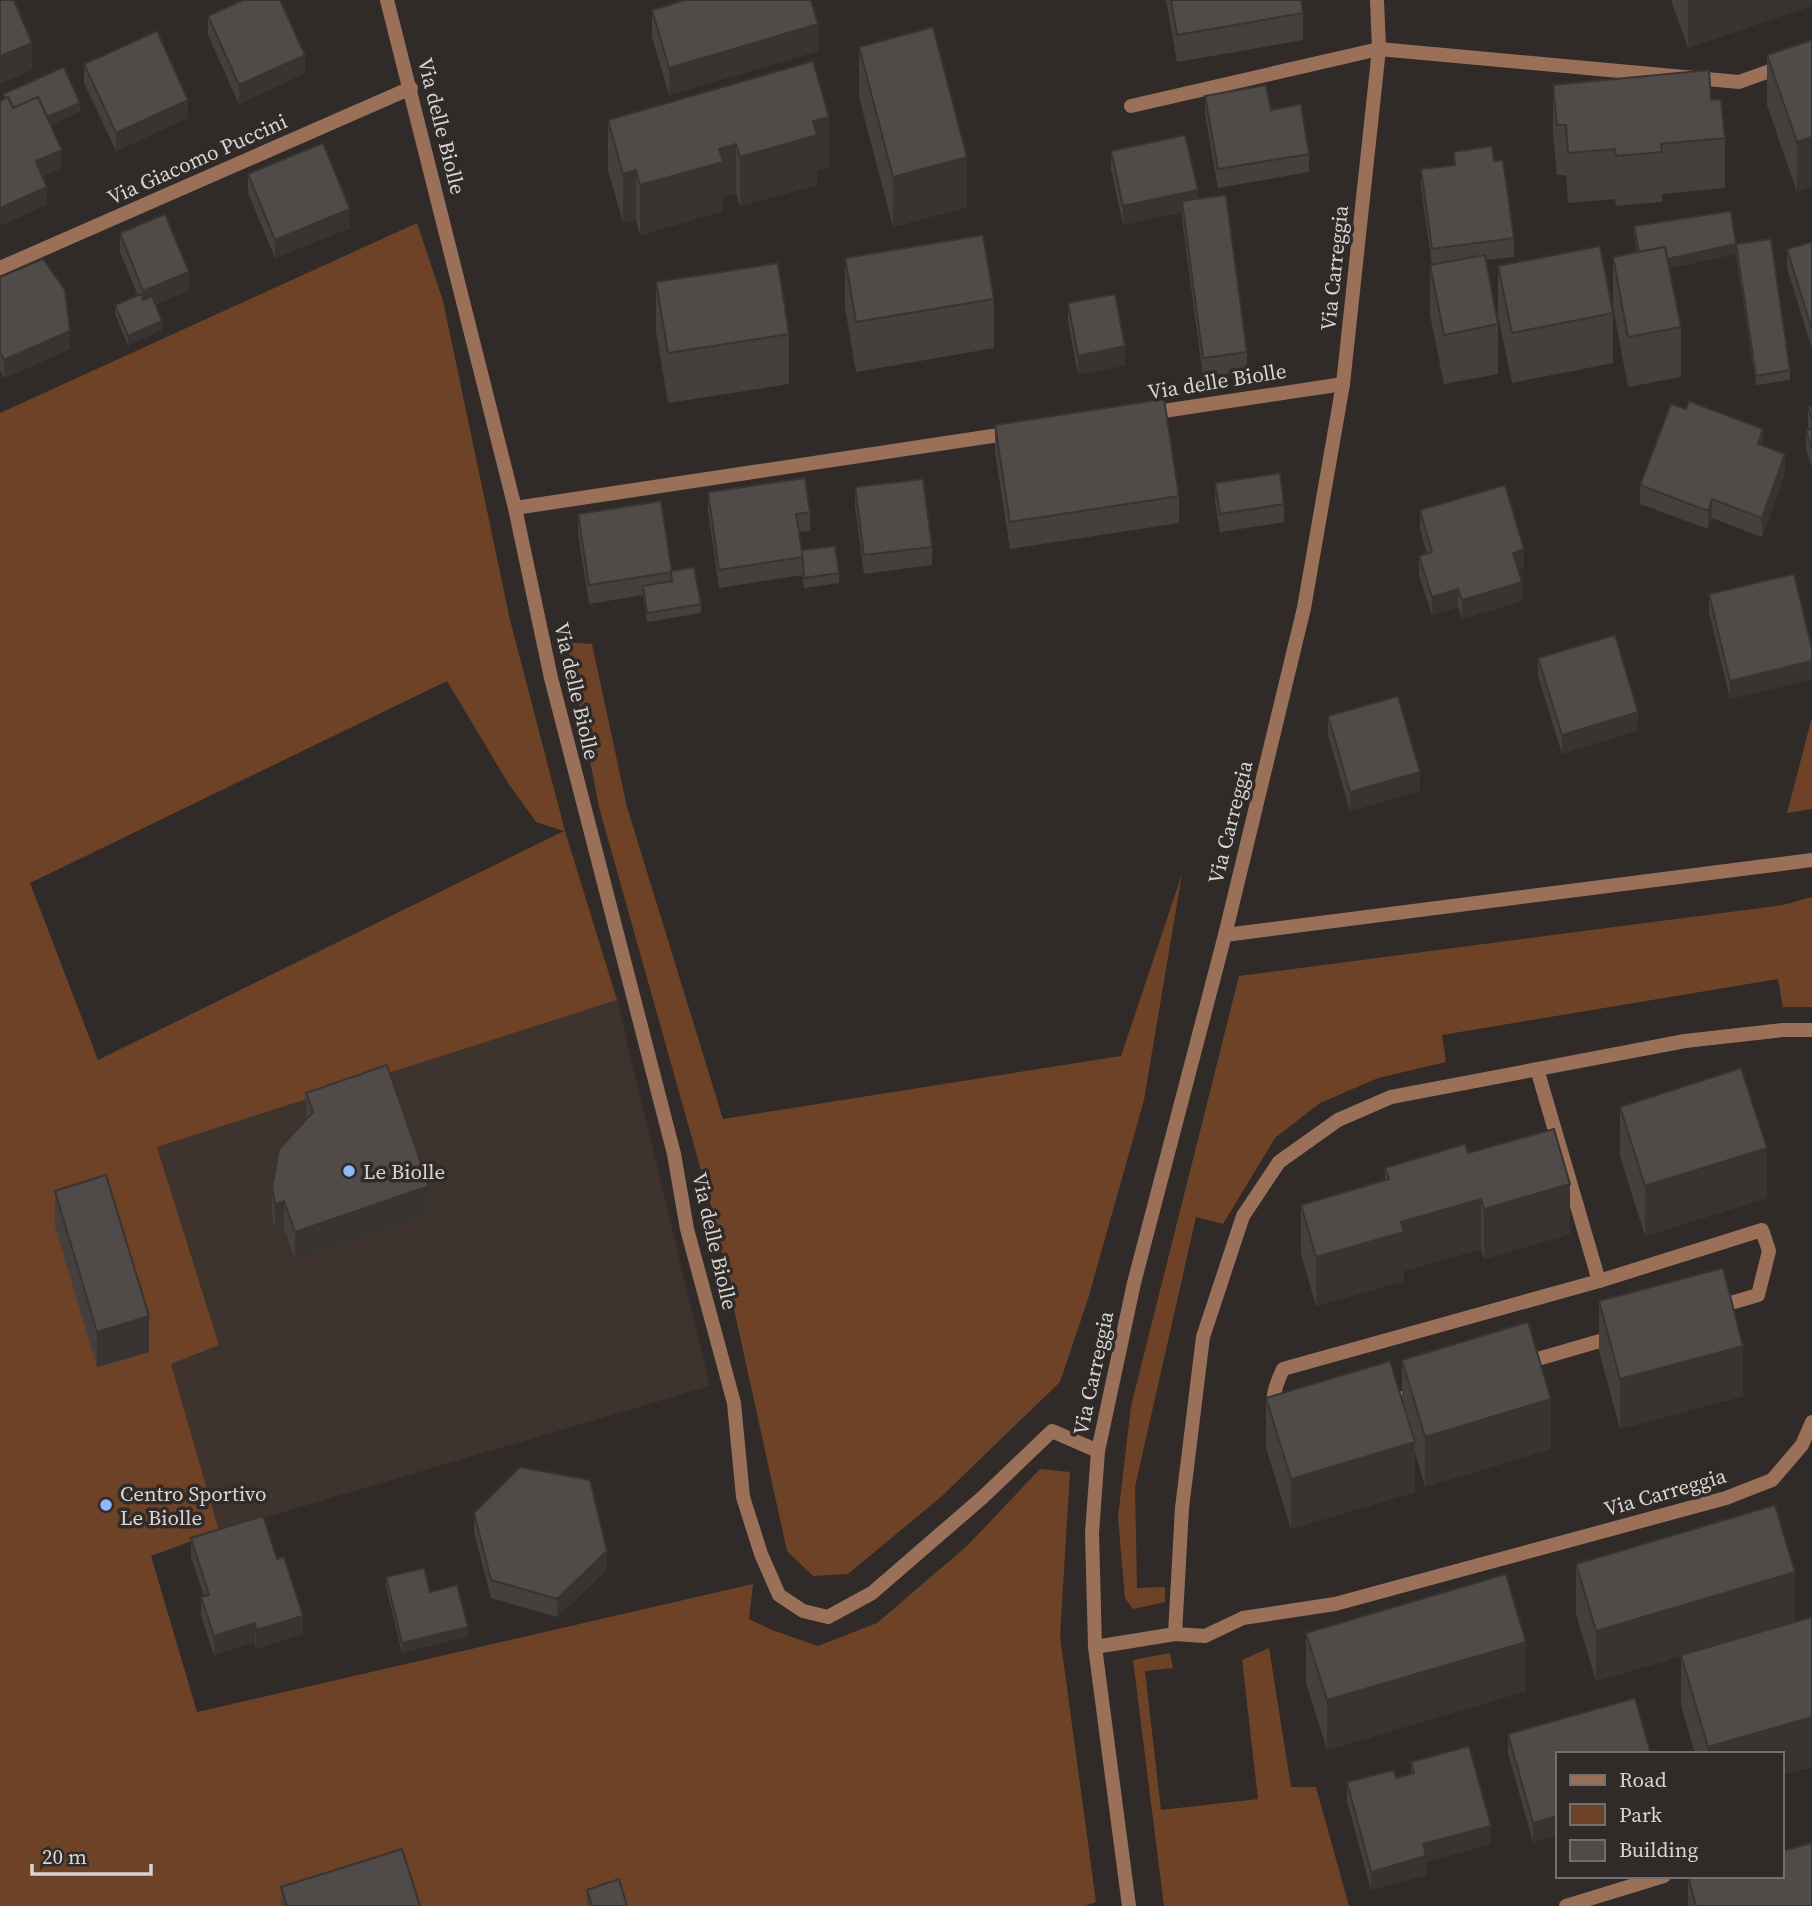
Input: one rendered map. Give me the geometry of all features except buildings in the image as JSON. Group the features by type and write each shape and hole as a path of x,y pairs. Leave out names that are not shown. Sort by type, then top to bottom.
{"street":[{"name":"Via delle Biolle","path":"387,0 515,508 551,678 674,1154 687,1229 734,1403 743,1497 761,1554 779,1595 803,1611 828,1617 872,1593 983,1497 1052,1431 1098,1451"},
{"name":"Via Carreggia","path":"1129,1906 1095,1647 1092,1532 1098,1451 1134,1283 1225,935 1304,608 1343,384 1379,49 1377,0"},
{"path":"1131,106 1379,49 1739,82 1812,56"},
{"name":"Via Giacomo Puccini","path":"0,268 411,88"},
{"name":"Via delle Biolle","path":"1136,415 1343,384"},
{"path":"515,508 1026,431"},
{"path":"1225,935 1812,860"},
{"path":"1175,1634 1182,1508 1203,1336 1243,1216 1279,1163 1338,1120 1391,1097 1685,1041 1783,1030 1812,1030"},
{"path":"1537,1069 1599,1281"},
{"path":"1762,1230 1769,1251 1758,1295 1286,1432 1274,1411 1274,1390 1283,1369 1599,1281 1762,1230"},
{"name":"Via Carreggia","path":"1095,1647 1175,1634 1205,1636 1243,1618 1335,1604 1726,1498 1772,1480 1802,1445 1812,1422"},
{"path":"1566,1906 1657,1878"}],"shaded area":[{"path":"617,1000 710,1386 219,1531 171,1364 219,1345 157,1147"}],"green space":[{"path":"417,223 443,301 510,620 565,831 617,1000 157,1147 219,1345 171,1364 219,1531 151,1556 197,1712 753,1584 749,1619 818,1646 877,1623 968,1545 1040,1469 1070,1472 1060,1636 1096,1902 1085,1906 0,1906 0,413","holes":["447,681 508,783 536,822 564,831 98,1060 30,883"]},
{"path":"567,642 592,644 627,807 723,1119 1121,1056 1182,874 1144,1100 1088,1299 1060,1382 941,1497 848,1574 813,1576 787,1551 713,1213 599,807"},
{"path":"1812,717 1812,809 1787,813"},
{"path":"1812,897 1812,1007 1783,1007 1778,979 1442,1035 1446,1062 1378,1078 1320,1103 1275,1138 1223,1224 1196,1217 1135,1487 1137,1588 1165,1587 1165,1602 1133,1609 1125,1598 1118,1517 1131,1406 1239,976 1783,905"},
{"path":"1269,1648 1291,1787 1316,1787 1349,1906 1164,1906 1133,1660 1170,1653 1173,1668 1145,1671 1161,1810 1258,1799 1242,1660"}],"place":[{"name":"Le Biolle","path":"349,1171"},
{"name":"Centro Sportivo Le Biolle","path":"106,1505"}]}
